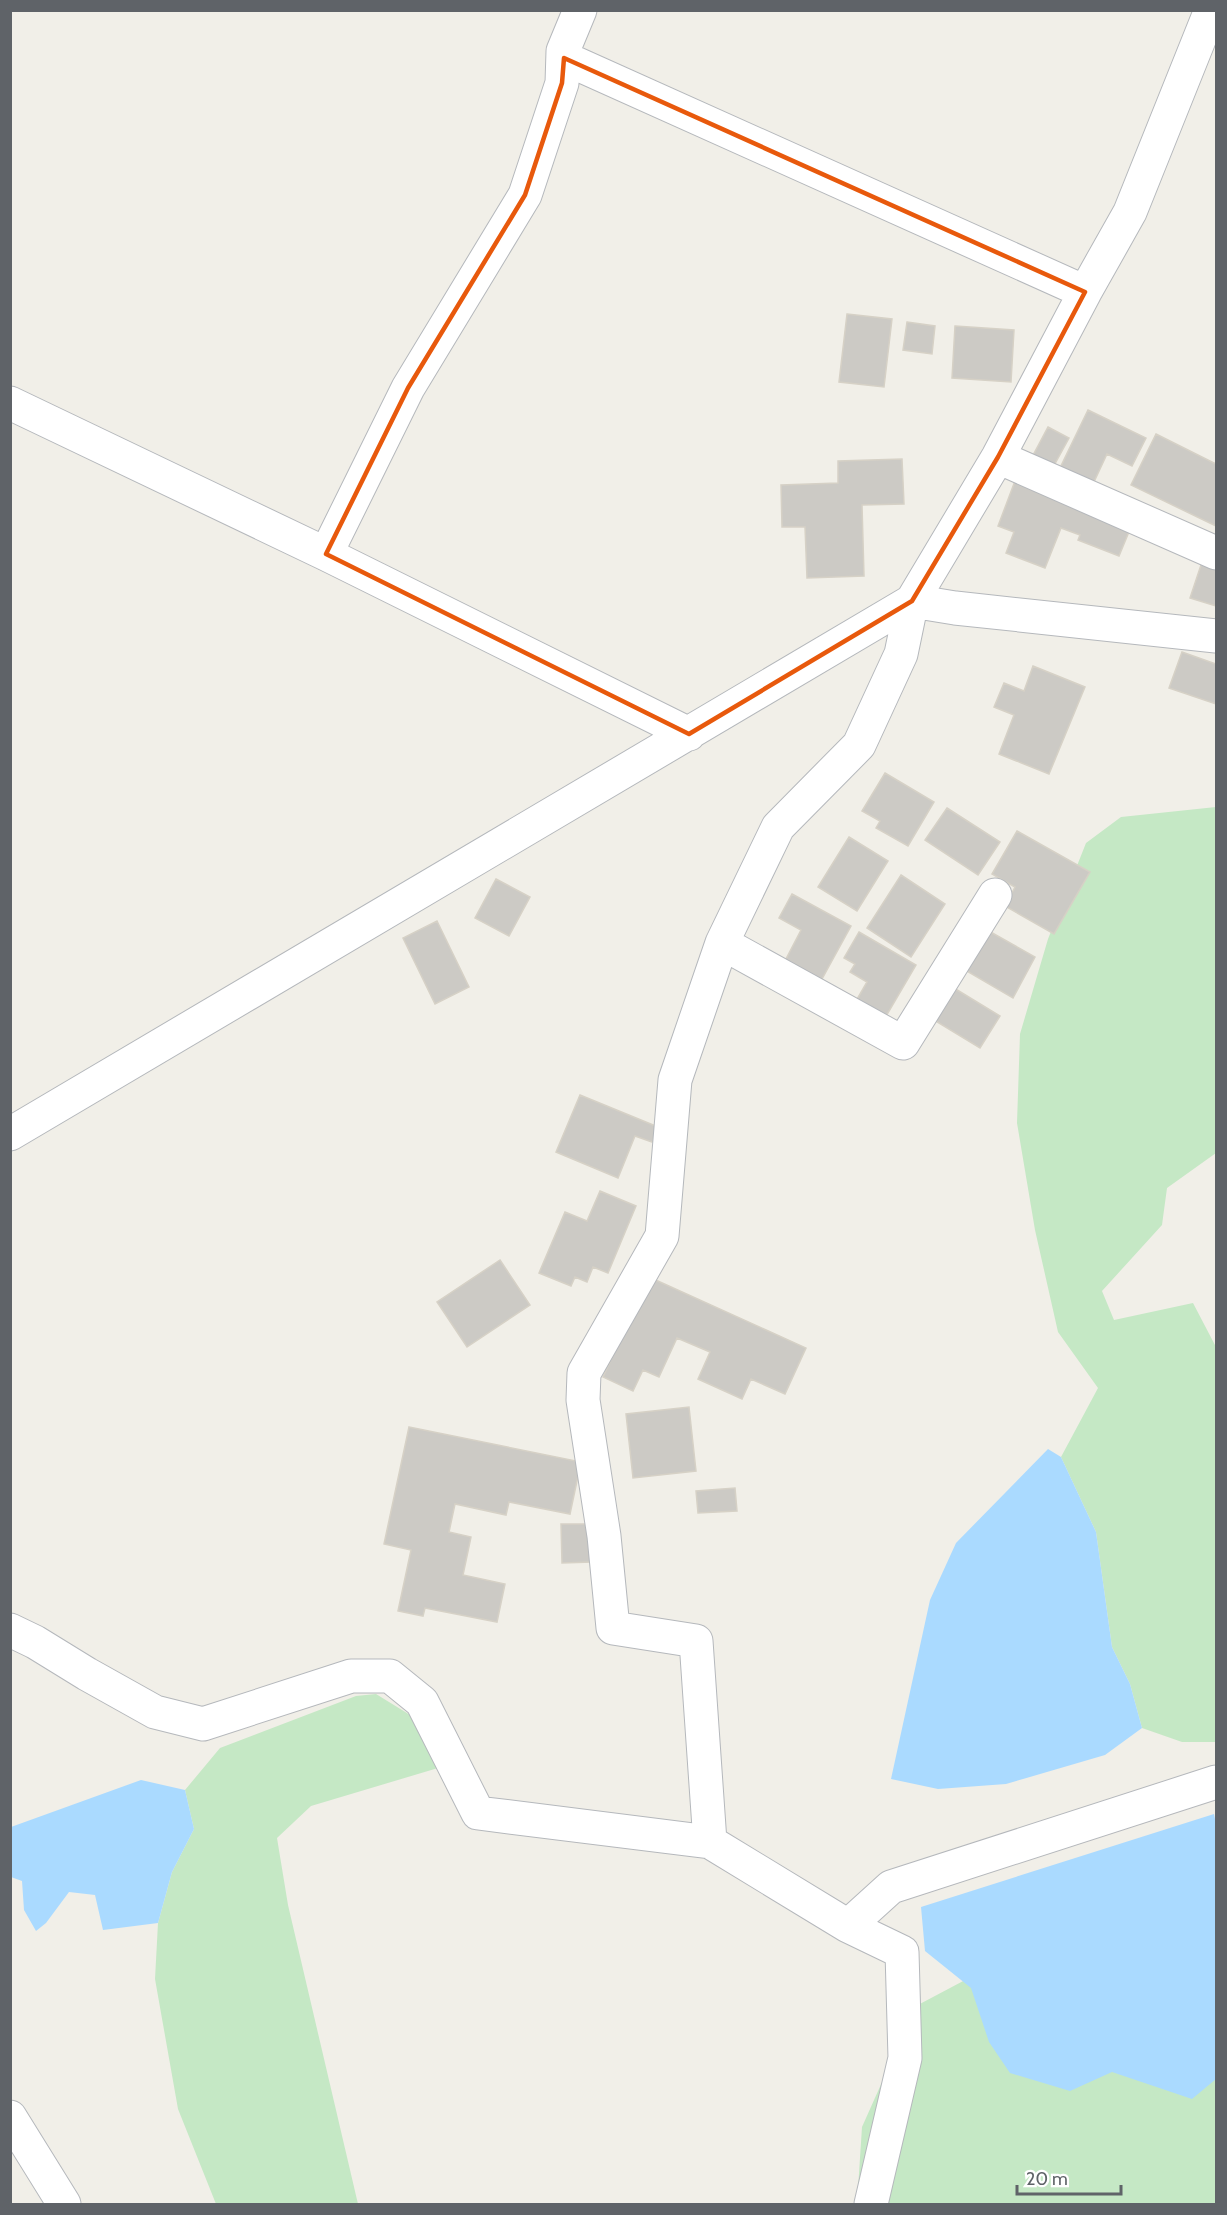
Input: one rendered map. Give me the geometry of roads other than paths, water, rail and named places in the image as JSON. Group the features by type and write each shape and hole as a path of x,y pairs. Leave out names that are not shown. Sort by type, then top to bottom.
{"street":[{"path":"326,554 408,388 525,195 562,83 563,51 580,10"},
{"path":"711,1842 696,1641 614,1628 604,1536 583,1400 584,1373 662,1236 675,1080 722,944 778,827 859,745 901,654 912,601 998,457 1130,212 1211,10"},
{"path":"564,58 1085,292"},
{"path":"10,403 326,554 689,734"},
{"path":"998,457 1216,553"},
{"path":"10,1134 912,601 1216,636"},
{"path":"722,944 903,1043 994,895"},
{"path":"10,1630 35,1642 155,1712 203,1724 351,1676 390,1676 422,1702 478,1813 711,1842 848,1926 902,1952 905,2058 871,2205"},
{"path":"848,1926 891,1887 1216,1782"},
{"path":"10,2117 64,2205"}],"water":[{"path":"1048,1449 1061,1457 1096,1532 1112,1647 1130,1684 1142,1728 1105,1755 1006,1784 938,1789 891,1779 930,1600 956,1543"},
{"path":"141,1780 185,1790 194,1829 172,1872 158,1923 103,1930 95,1895 69,1892 46,1923 36,1931 24,1910 22,1881 11,1877 11,1827"},
{"path":"1214,1814 1216,1824 1216,2079 1192,2099 1112,2072 1070,2091 1010,2073 989,2042 971,1988 925,1951 921,1907"}]}
